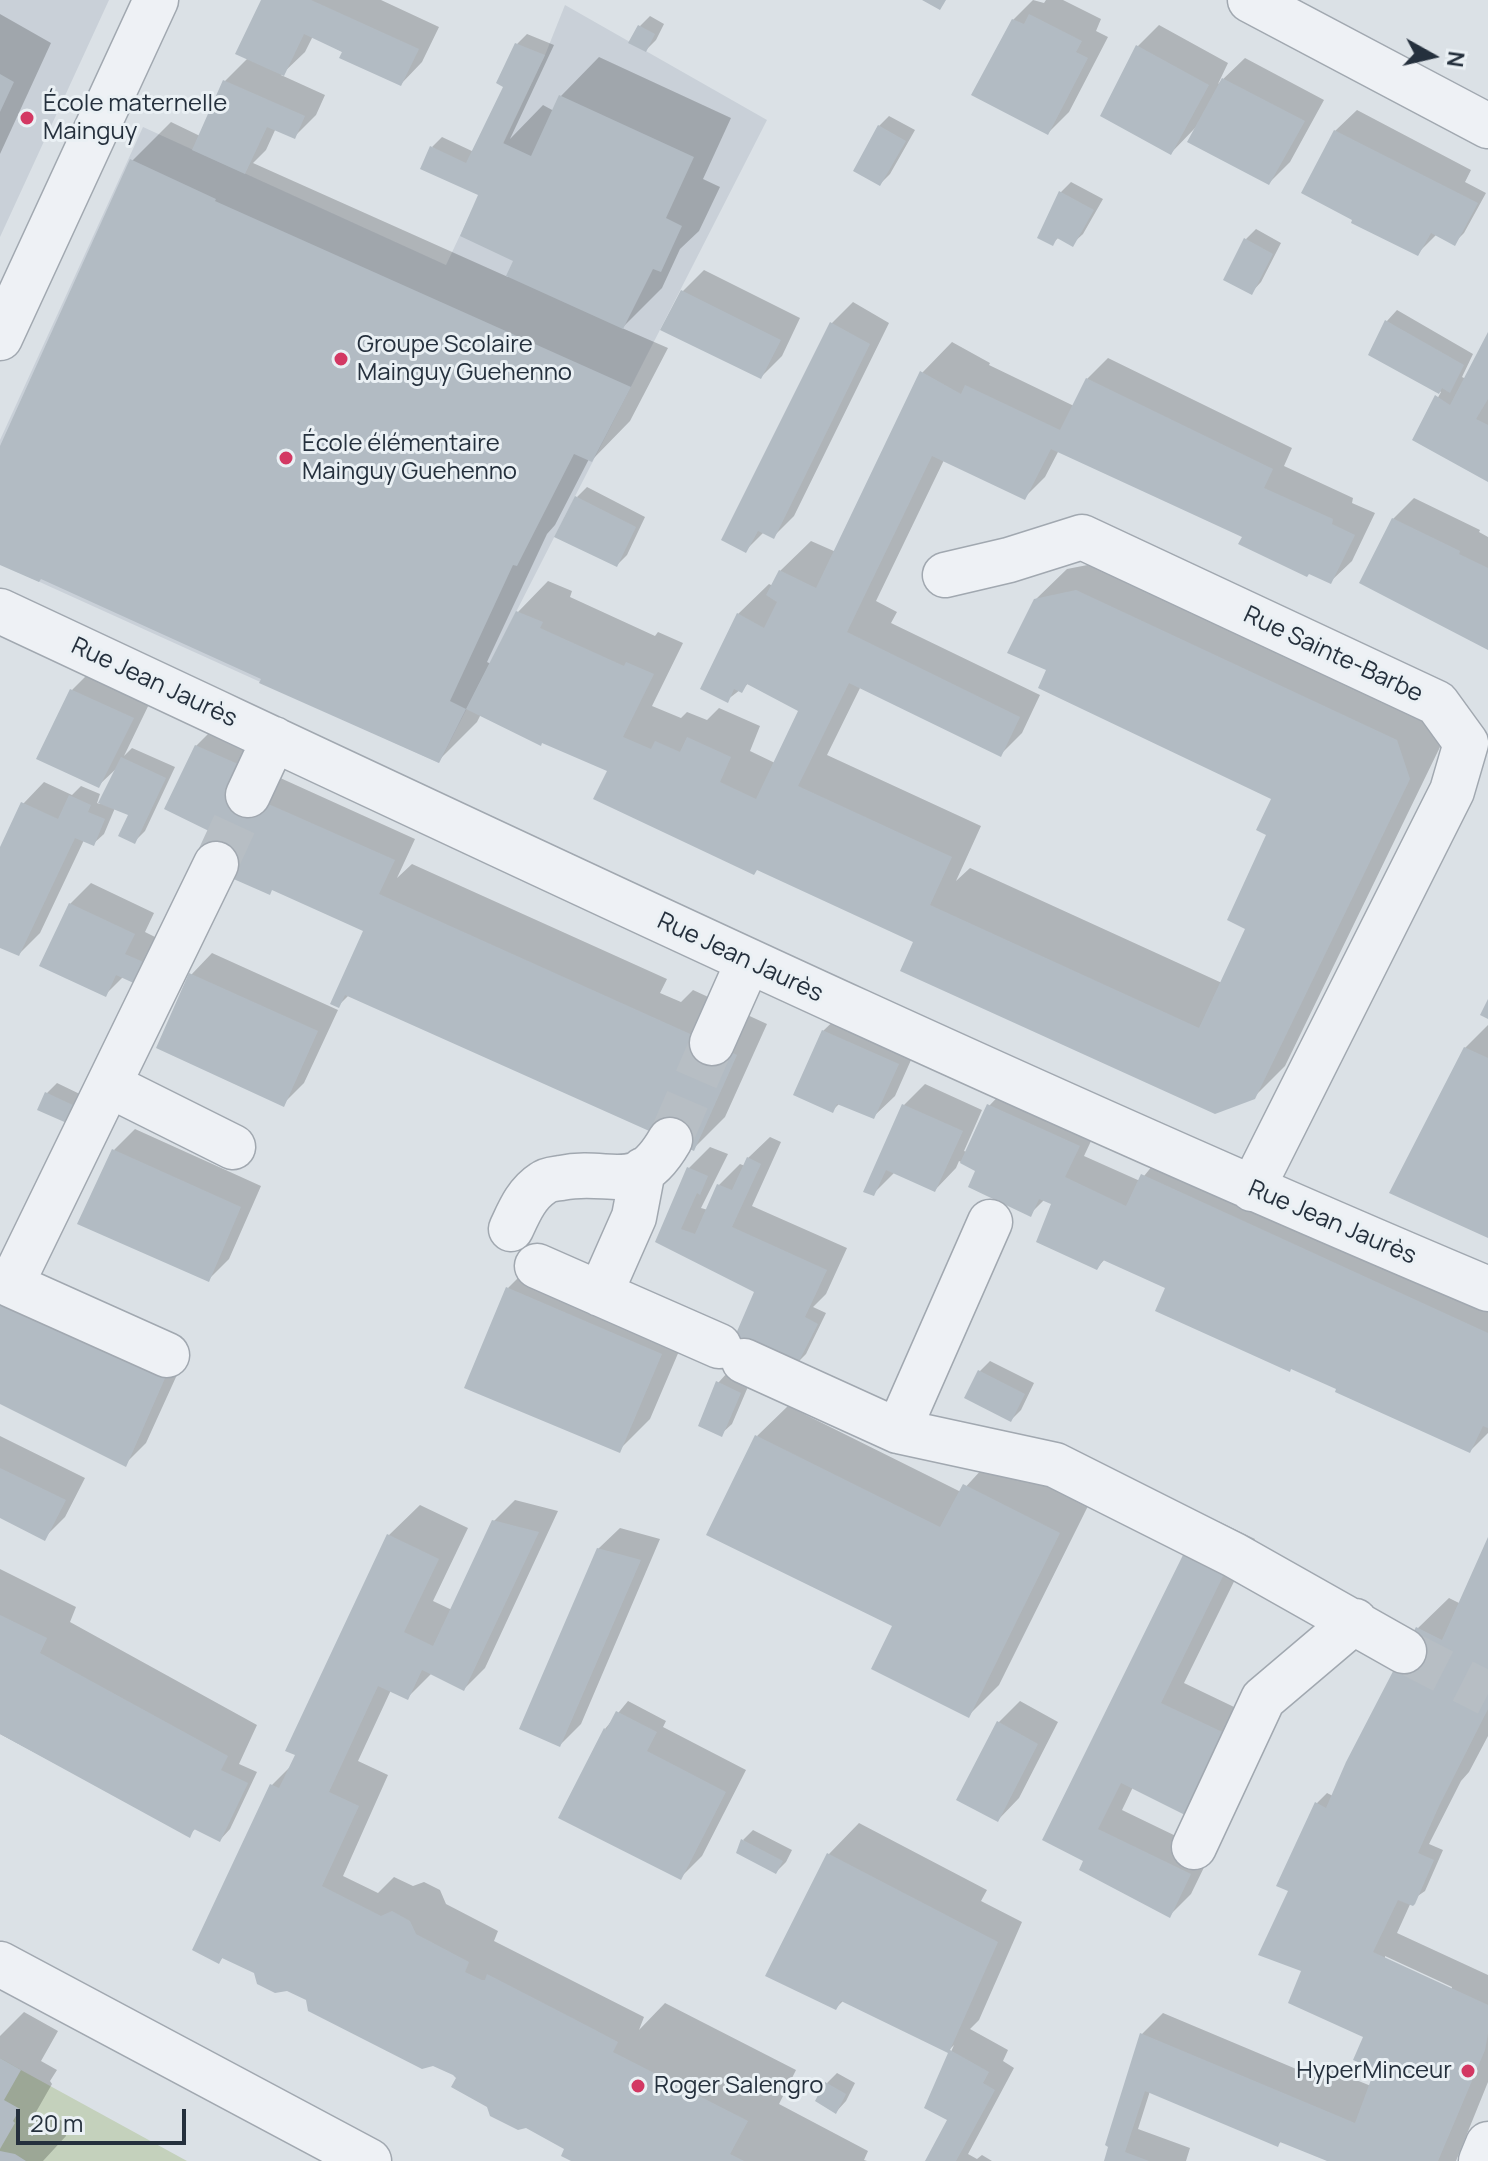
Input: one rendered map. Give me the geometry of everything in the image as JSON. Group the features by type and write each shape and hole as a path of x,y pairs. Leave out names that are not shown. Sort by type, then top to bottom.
{"street":[{"path":"0,338 156,0"},
{"path":"1250,0 1488,126"},
{"name":"Rue Sainte-Barbe","path":"945,575 1009,560 1082,537 1437,703 1466,743 1452,791 1252,1189"},
{"name":"Rue Jean Jaurès","path":"0,611 748,962 1252,1189 1488,1289"},
{"path":"248,795 274,739"},
{"path":"167,1355 11,1285 216,864"},
{"path":"712,1043 748,962"},
{"path":"109,1085 233,1147"},
{"path":"511,1229 525,1200 545,1181 574,1175 630,1178 657,1155 600,1294"},
{"path":"898,1431 990,1222"},
{"path":"537,1266 898,1431 1055,1465 1234,1555 1404,1651"},
{"path":"1194,1847 1263,1699 1355,1621"},
{"path":"0,1964 369,2161"},
{"path":"1481,2161 1488,2144"}],"shaded area":[{"name":"École maternelle Mainguy","path":"0,0 109,0 0,237"},
{"name":"Groupe Scolaire Mainguy Guehenno","path":"565,5 767,120 439,763 0,564 0,440 143,127 446,265 545,55"}],"green space":[{"path":"0,2058 21,2070 187,2161 0,2161"}],"building":[{"path":"261,0 311,0 419,49 401,86 339,58 342,52 304,34 284,76 235,54"},
{"path":"922,0 946,0 940,10"},
{"path":"1029,14 1082,41 1076,52 1088,58 1048,135 971,95 1012,19 1024,24"},
{"path":"638,25 655,34 646,52 628,43"},
{"path":"515,43 545,55 503,143 531,156 559,95 694,157 666,218 682,226 661,272 653,269 623,329 506,276 513,261 460,236 478,195 420,169 430,146 466,163 503,87 496,83"},
{"path":"1136,45 1209,85 1171,155 1100,116"},
{"path":"0,74 14,82 0,112"},
{"path":"1222,78 1305,121 1269,185 1187,142"},
{"path":"223,80 305,116 295,139 267,127 245,174 192,150"},
{"path":"878,125 906,141 880,186 853,171"},
{"path":"1334,130 1478,203 1455,246 1431,233 1418,256 1351,223 1352,220 1301,193"},
{"name":"Groupe Scolaire Mainguy Guehenno","path":"130,159 215,201 631,387 592,462 574,454 517,566 513,565 450,701 466,709 439,763 259,683 261,679 41,579 39,582 0,565 0,446"},
{"path":"1059,191 1094,210 1073,247 1057,238 1053,246 1037,238"},
{"path":"1244,238 1273,254 1252,295 1223,280"},
{"path":"681,290 781,340 761,379 660,330"},
{"path":"1385,320 1464,365 1450,393 1442,388 1439,394 1368,355"},
{"path":"830,322 870,344 774,539 758,531 746,553 721,540"},
{"path":"1488,332 1488,399 1476,419 1488,425 1488,482 1412,440 1435,395 1450,405"},
{"path":"920,371 961,394 965,385 1060,430 1086,378 1273,469 1264,488 1333,519 1332,524 1355,535 1331,584 1309,574 1307,577 1238,544 1242,537 1051,449 1025,500 932,456 847,632 1020,717 1001,757 849,683 798,786 952,857 930,905 1199,1028 1245,929 1227,920 1266,835 1256,830 1271,799 1038,688 1046,670 1007,653 1034,599 1076,590 1397,740 1410,779 1255,1099 1215,1114 900,971 913,942 757,870 754,875 593,799 607,771 542,743 541,746 466,709 516,611 543,622 540,628 624,666 626,662 654,674 623,737 651,749 655,741 680,752 687,737 731,757 720,782 756,799 798,711 747,684 742,693 734,689 728,703 700,689 737,613 764,628 777,602 766,595 779,570 816,588"},
{"path":"575,496 636,527 617,567 554,537"},
{"path":"1392,518 1488,568 1488,650 1359,583"},
{"path":"70,689 134,718 99,788 36,759"},
{"path":"195,745 247,768 248,795 395,860 379,894 737,1055 694,1151 345,995 339,1008 330,1004 363,931 272,890 270,895 229,877 203,859 215,834 164,809"},
{"path":"121,757 166,778 135,844 118,836 128,815 98,803"},
{"path":"69,795 91,805 88,812 105,819 94,846 75,838 19,956 0,948 0,847 21,802 58,819"},
{"path":"69,903 135,934 125,954 148,964 138,985 116,975 106,997 39,966"},
{"path":"189,973 318,1031 284,1107 156,1048"},
{"path":"1488,999 1488,1019 1480,1015"},
{"path":"822,1030 899,1064 874,1119 837,1104 833,1113 793,1095"},
{"path":"1464,1047 1488,1058 1488,1238 1389,1193"},
{"path":"45,1092 77,1107 69,1124 37,1110"},
{"path":"902,1104 963,1131 935,1192 886,1170 874,1196 863,1192"},
{"path":"987,1104 1080,1146 1065,1177 1126,1206 1141,1174 1488,1333 1488,1428 1483,1426 1470,1453 1335,1392 1336,1389 1291,1369 1290,1372 1155,1311 1165,1288 1103,1260 1097,1270 1036,1242 1051,1204 1039,1199 1031,1217 968,1187 975,1171 960,1163"},
{"path":"112,1149 241,1207 209,1282 77,1224"},
{"path":"747,1157 761,1164 732,1227 827,1270 805,1317 818,1324 796,1367 735,1336 754,1292 655,1242 687,1167 708,1176 681,1229 695,1234 717,1184 732,1190"},
{"path":"506,1287 662,1354 620,1453 464,1388"},
{"path":"0,1303 166,1376 126,1467 0,1404"},
{"path":"978,1370 1025,1394 1011,1422 964,1398"},
{"path":"716,1381 741,1393 722,1437 698,1426"},
{"path":"755,1435 940,1527 963,1484 1060,1533 969,1718 871,1669 892,1626 706,1535"},
{"path":"0,1468 66,1500 45,1541 0,1518"},
{"path":"492,1520 539,1532 464,1691 422,1670 408,1700 378,1686 329,1792 359,1806 322,1886 381,1916 392,1911 410,1921 416,1934 469,1962 465,1972 482,1980 487,1974 618,2042 613,2052 748,2121 730,2154 744,2161 571,2161 561,2156 564,2149 526,2128 518,2130 490,2116 487,2107 451,2087 456,2078 453,2075 433,2066 422,2069 308,2011 306,2000 287,1991 275,1993 257,1984 254,1973 222,1958 219,1964 192,1950 270,1784 279,1788 295,1755 285,1751 387,1534 439,1559 404,1632 433,1646"},
{"path":"1488,1537 1488,1709 1418,1853 1434,1860 1415,1904 1413,1906 1398,1900 1373,1952 1488,2005 1485,2050 1438,2161 1327,2161 1280,2142 1278,2147 1145,2091 1125,2152 1149,2161 1104,2161 1108,2147 1105,2145 1140,2033 1355,2123 1375,2069 1353,2060 1363,2037 1288,2003 1301,1971 1258,1955 1288,1891 1276,1886 1315,1802 1326,1808 1346,1762 1416,1627 1442,1640"},
{"path":"597,1548 641,1560 560,1747 519,1729"},
{"path":"1185,1551 1226,1570 1161,1703 1235,1738 1195,1820 1121,1783 1098,1829 1191,1874 1170,1918 1079,1870 1083,1861 1042,1840"},
{"path":"0,1615 47,1638 40,1653 228,1756 221,1770 248,1783 220,1842 194,1829 190,1838 0,1734"},
{"path":"616,1711 657,1732 647,1751 726,1792 681,1880 558,1818 604,1728 606,1730"},
{"path":"997,1721 1038,1744 998,1822 956,1800"},
{"path":"741,1839 783,1861 776,1874 736,1853"},
{"path":"827,1853 998,1942 950,2050 989,2072 983,2083 995,2090 956,2161 925,2161 947,2120 924,2108 948,2053 841,2001 836,2010 765,1976"},
{"path":"0,2058 21,2070 4,2100 20,2109 0,2149"},
{"path":"825,2082 846,2094 836,2114 815,2101"},
{"path":"0,2151 15,2154 26,2161 0,2161"}],"tunnel":[{"path":"216,864 248,795"},
{"path":"670,1140 712,1043"},
{"path":"1404,1651 1488,1694"}],"place":[{"name":"École maternelle Mainguy","path":"27,118"},
{"name":"Groupe Scolaire Mainguy Guehenno","path":"341,359"},
{"name":"École élémentaire Mainguy Guehenno","path":"286,458"},
{"name":"HyperMinceur","path":"1468,2071"},
{"name":"Roger Salengro","path":"638,2086"}]}
